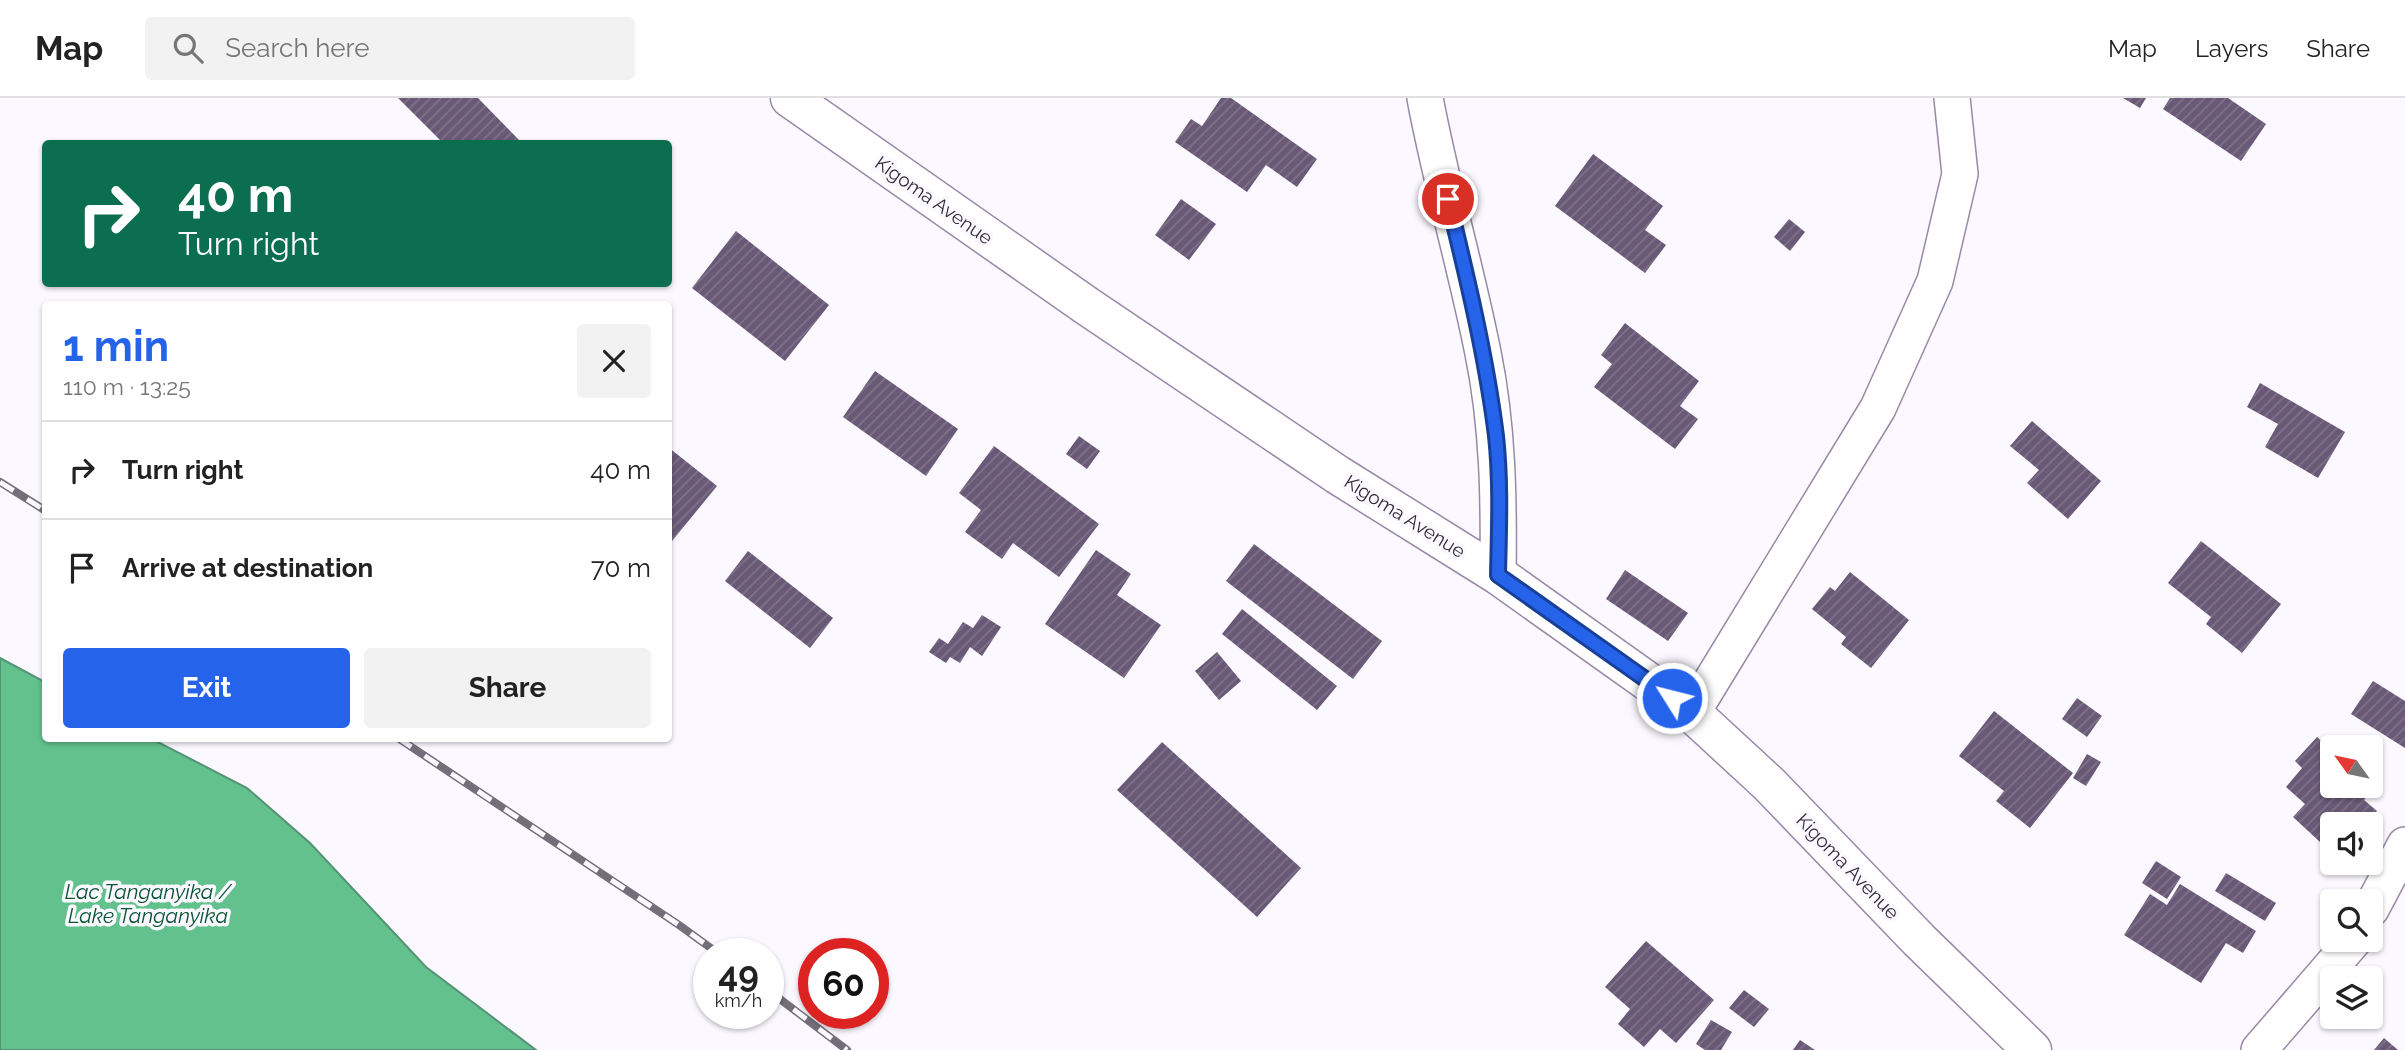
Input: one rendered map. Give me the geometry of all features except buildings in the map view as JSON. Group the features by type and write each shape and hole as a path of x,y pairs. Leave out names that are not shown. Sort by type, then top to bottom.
{"main road":[{"name":"Kigoma Avenue","path":"790,98 1087,306 1338,474 1498,575 1692,713 1769,784 1919,940 2032,1050"}],"street":[{"path":"1425,98 1484,354 1496,438 1499,499 1498,575"},
{"path":"1692,713 1878,408 1935,281 1960,174 1952,98"},
{"path":"2382,889 2405,845"},
{"path":"2259,1050 2344,952"}],"water":[{"name":"Lac Tanganyika / Lake Tanganyika","path":"0,658 42,680 42,742 158,742 247,788 310,843 426,967 536,1050 0,1050"}],"railway":[{"path":"0,482 42,508"},
{"path":"404,742 697,938"},
{"path":"784,1002 847,1050"}],"route":[{"path":"1448,199 1484,354 1496,438 1499,499 1498,575 1672,698"}]}
